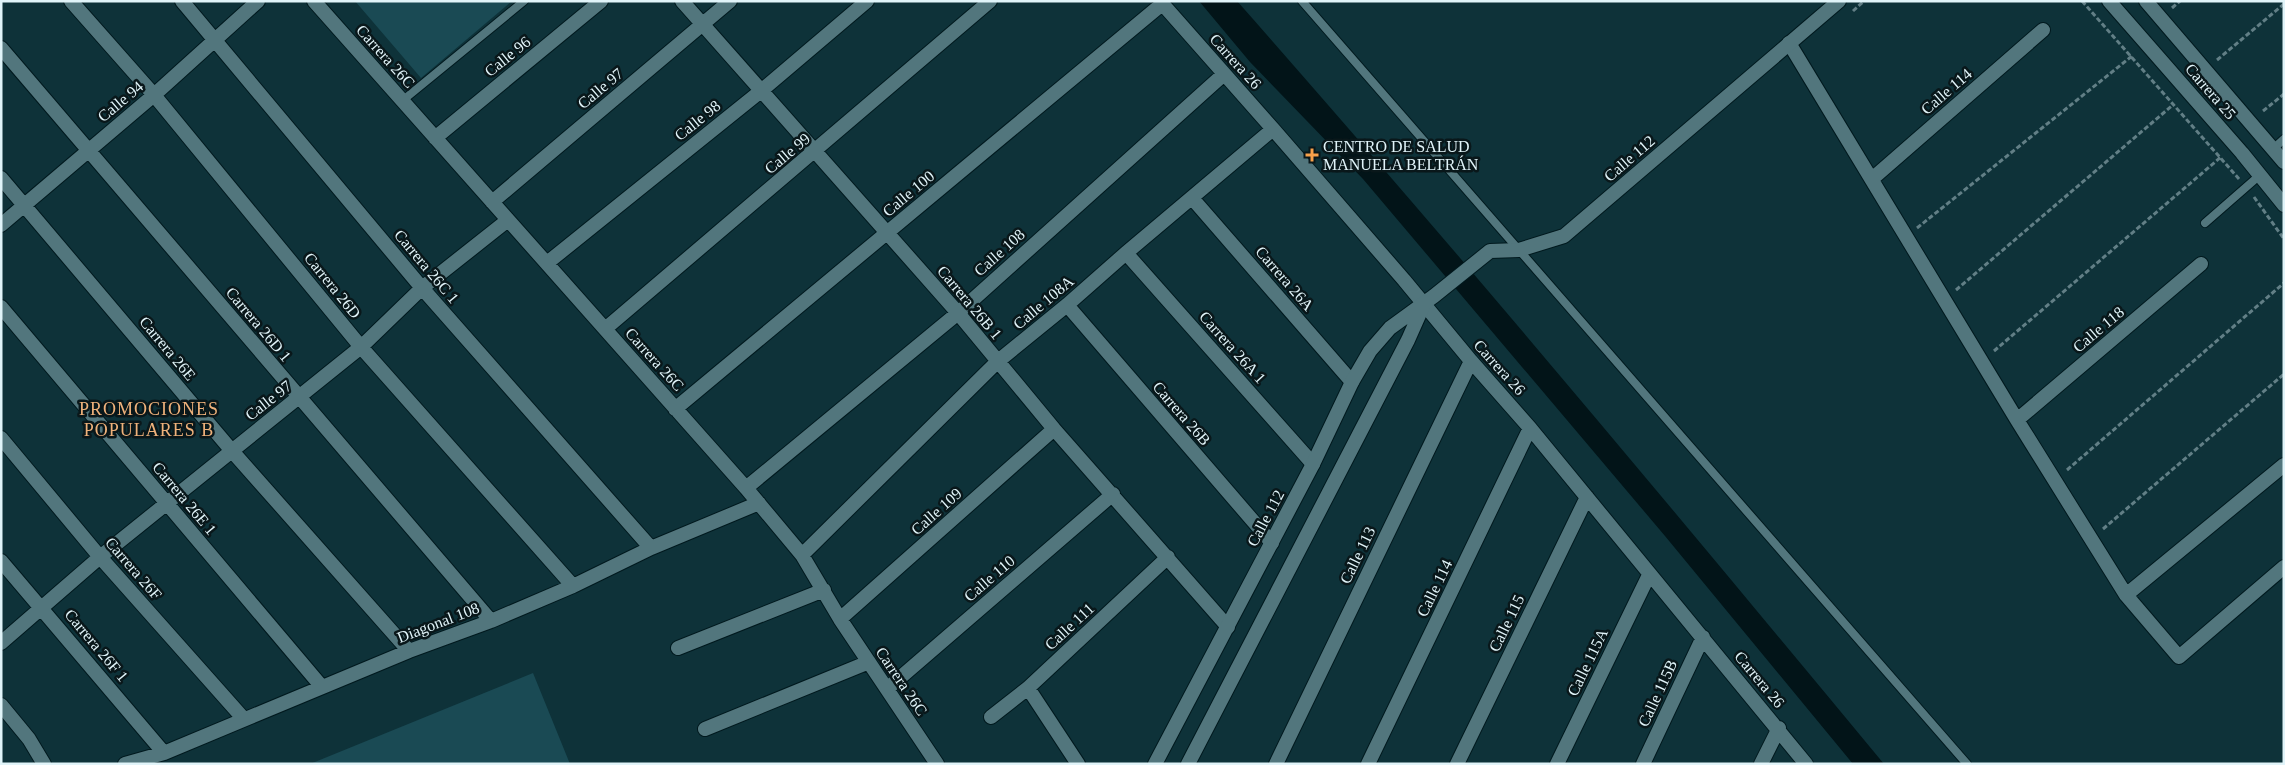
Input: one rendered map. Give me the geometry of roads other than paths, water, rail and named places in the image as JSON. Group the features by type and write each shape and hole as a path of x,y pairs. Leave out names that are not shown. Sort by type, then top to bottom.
{"street":[{"name":"Carrera 26D","path":"71,1 154,95 361,347 573,586"},
{"name":"Carrera 26C 1","path":"182,1 422,288 651,548"},
{"name":"Calle 94","path":"1,225 216,41 258,1"},
{"name":"Carrera 26C","path":"314,1 746,488 802,555 840,619 937,764"},
{"name":"Calle 96","path":"435,138 601,1"},
{"name":"Carrera 26B 1","path":"682,1 958,313 1054,429 1168,556 1228,627"},
{"name":"Calle 97","path":"492,202 730,1"},
{"name":"Calle 98","path":"547,263 761,91 867,1"},
{"name":"Calle 99","path":"605,329 815,153 990,1"},
{"name":"Calle 112","path":"1155,764 1313,464 1352,382 1370,351 1390,328 1429,300 1490,251 1519,250 1550,242 1564,236 1839,1"},
{"name":"Carrera 25","path":"2109,1 2284,205"},
{"name":"Carrera 25","path":"2146,1 2284,162"},
{"name":"Carrera 26","path":"1161,3 1429,300 1471,362 1530,428 1806,764"},
{"name":"Calle 100","path":"675,408 1161,3"},
{"name":"Calle 114","path":"1872,178 2043,30"},
{"path":"1789,43 2017,420 2126,595 2179,657 2284,567"},
{"name":"Carrera 26D 1","path":"1,48 299,399 491,621"},
{"name":"Calle 108","path":"746,488 958,313 1224,74"},
{"name":"Calle 108A","path":"802,555 997,362 1067,305 1126,252 1273,128"},
{"name":"Carrera 26E","path":"1,178 232,451 409,651"},
{"name":"Carrera 26A","path":"1192,198 1352,382"},
{"name":"Calle 97","path":"1,643 100,556 299,399 361,347 422,288 508,220"},
{"name":"Carrera 26A 1","path":"1126,252 1313,464"},
{"name":"Calle 118","path":"2017,420 2201,264"},
{"name":"Calle 112","path":"1188,764 1429,300"},
{"name":"Carrera 26B","path":"1067,305 1272,543"},
{"name":"Carrera 26E 1","path":"1,307 322,687"},
{"name":"Calle 113","path":"1276,764 1471,362"},
{"name":"Calle 114","path":"1368,764 1530,428"},
{"name":"Calle 109","path":"840,619 1054,429"},
{"name":"Carrera 26F","path":"1,438 100,556 243,718"},
{"path":"2126,595 2284,465"},
{"name":"Calle 110","path":"887,689 1113,494"},
{"name":"Calle 115","path":"1457,764 1587,498"},
{"name":"Diagonal 108","path":"125,764 164,753 243,718 409,651 491,621 573,586 651,548 759,503"},
{"name":"Calle 111","path":"991,717 1028,688 1168,556"},
{"name":"Carrera 26F 1","path":"1,561 164,753"},
{"name":"Calle 115A","path":"1556,764 1649,575"},
{"path":"678,648 824,590"},
{"name":"Calle 115B","path":"1643,764 1703,637"},
{"path":"705,729 869,662"},
{"path":"1028,688 1078,764"},
{"path":"1,704 29,740 44,764"},
{"path":"1762,764 1778,728"}],"lane":[{"path":"402,101 524,1"},
{"path":"1302,1 1967,764"},
{"path":"2272,149 2284,139"},
{"path":"2205,223 2260,175"}],"place":[{"name":"CENTRO DE SALUD MANUELA BELTRÁN","path":"1312,155"}],"district":[{"name":"PROMOCIONES POPULARES B","path":"149,419"}]}
